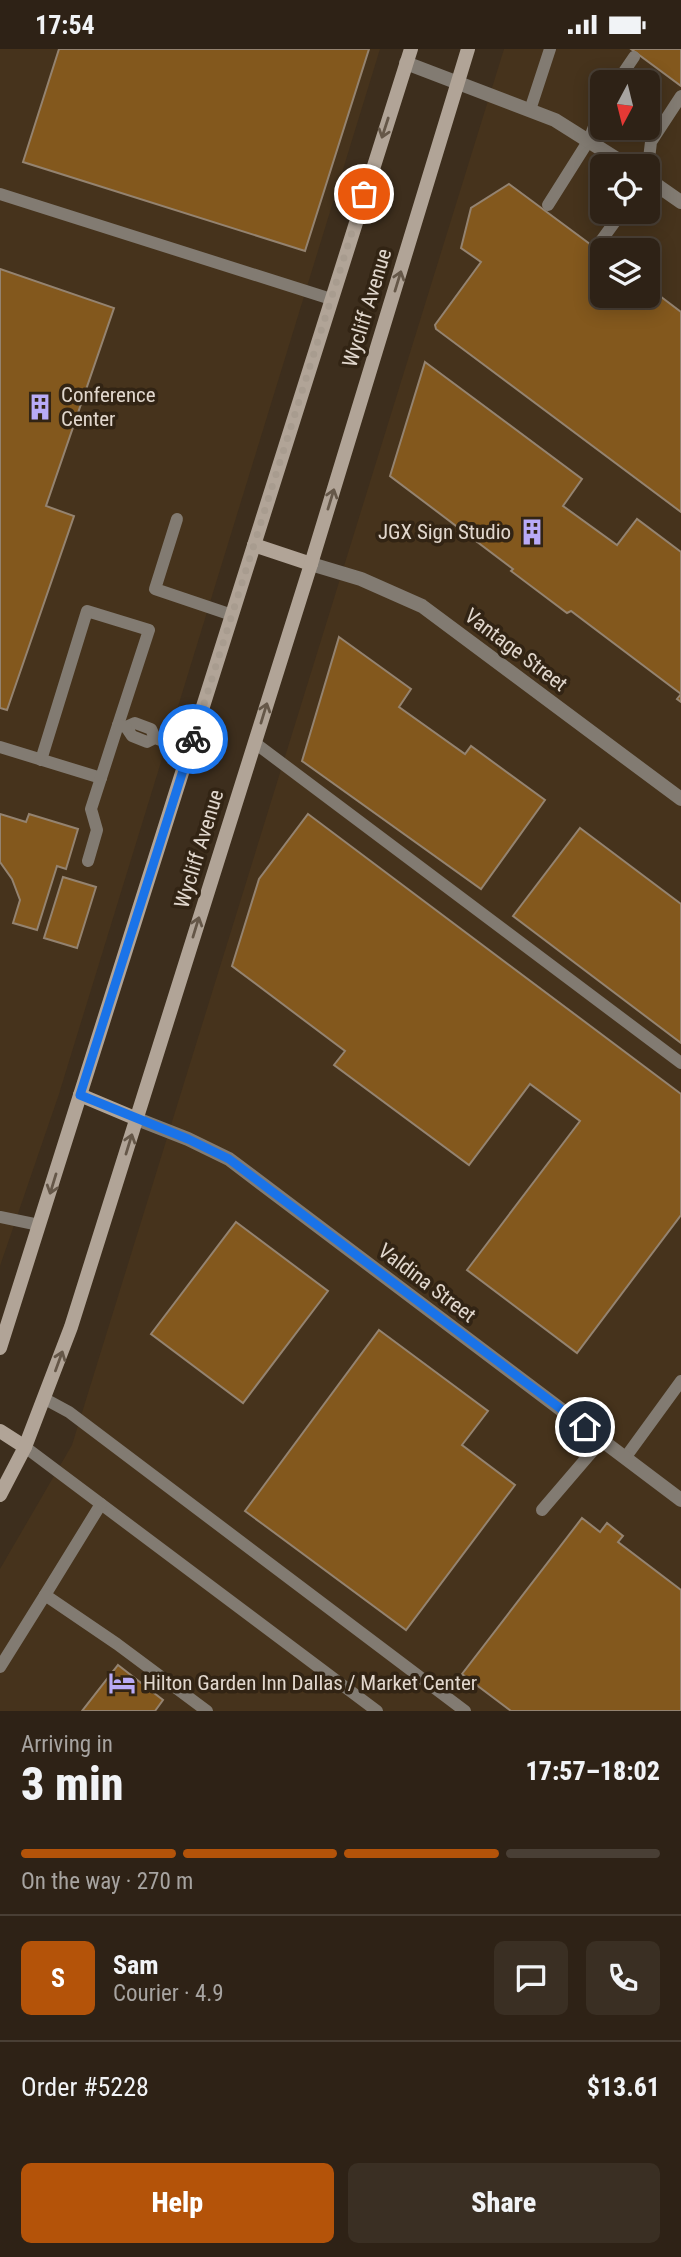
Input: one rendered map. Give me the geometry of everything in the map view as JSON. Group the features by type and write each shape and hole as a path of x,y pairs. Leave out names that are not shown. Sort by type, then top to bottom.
{"main road":[{"name":"Wycliff Avenue","path":"0,1495 25,1447 71,1327 311,564 468,49"},
{"name":"Wycliff Avenue","path":"0,1348 408,56"},
{"path":"254,545 311,564"},
{"path":"80,1095 137,1119"},
{"path":"0,1431 25,1447"}],"street":[{"path":"408,56 458,83 555,120 610,154"},
{"path":"660,187 681,202"},
{"name":"Vantage Street","path":"311,564 361,579 422,606 681,799"},
{"name":"Valdina Street","path":"137,1119 229,1159 681,1500"}],"lane":[{"path":"530,110 550,49"},
{"path":"625,70 634,57"},
{"path":"650,154 651,142 681,96"},
{"path":"548,205 589,140"},
{"path":"0,194 331,299"},
{"path":"177,519 155,589 232,615"},
{"path":"41,760 87,611 149,630 122,726 91,809 97,830 88,860"},
{"path":"122,726 135,723 151,729 155,738 190,750"},
{"path":"255,743 681,1063"},
{"path":"0,747 101,778"},
{"path":"0,1217 40,1225"},
{"path":"625,1458 681,1381"},
{"path":"45,1399 69,1412 465,1711"},
{"path":"542,1510 601,1440"},
{"path":"25,1447 377,1711"},
{"path":"0,1667 101,1504"},
{"path":"45,1595 207,1711"}],"shaded area":[{"path":"0,49 380,49 59,1094 0,1266"},
{"path":"504,49 681,49 681,1711 0,1711 0,1569 72,1445"}],"building":[{"path":"59,49 369,49 305,251 23,162"},
{"path":"631,49 681,49 681,86"},
{"path":"509,184 590,244 590,308 660,308 660,296 681,312 681,512 436,329 435,325 481,262 461,248 471,208"},
{"name":"Conference Center","path":"0,269 114,308 46,506 74,516 7,710 0,708"},
{"name":"JGX Sign Studio","path":"425,362 582,479 563,506 617,545 637,519 681,552 681,694 571,611 567,613 390,476"},
{"path":"339,637 411,689 399,707 465,754 471,746 545,800 481,889 302,761"},
{"path":"0,814 26,822 29,814 78,829 66,869 57,866 37,930 13,923 20,900 12,879 0,862"},
{"path":"308,814 681,1094 681,1215 577,1353 467,1270 580,1121 530,1084 469,1165 334,1065 345,1051 232,966 259,879"},
{"path":"580,828 681,904 681,1043 513,916"},
{"path":"63,877 96,887 77,948 44,938"},
{"path":"236,1222 328,1291 243,1403 151,1334"},
{"path":"379,1330 488,1411 462,1445 515,1485 406,1630 245,1511"},
{"path":"582,1518 600,1532 607,1523 623,1536 618,1542 681,1590 681,1711 511,1711 462,1674"},
{"name":"Hilton Garden Inn Dallas / Market Center","path":"118,1665 163,1700 155,1711 82,1711"}],"way so far":[{"path":"193,739 364,194"}],"place":[{"name":"Conference Center","path":"40,407"},
{"name":"JGX Sign Studio","path":"532,532"},
{"name":"Hilton Garden Inn Dallas / Market Center","path":"122,1683"}],"route":[{"path":"193,739 80,1095 188,1139 229,1159 585,1427"}]}
